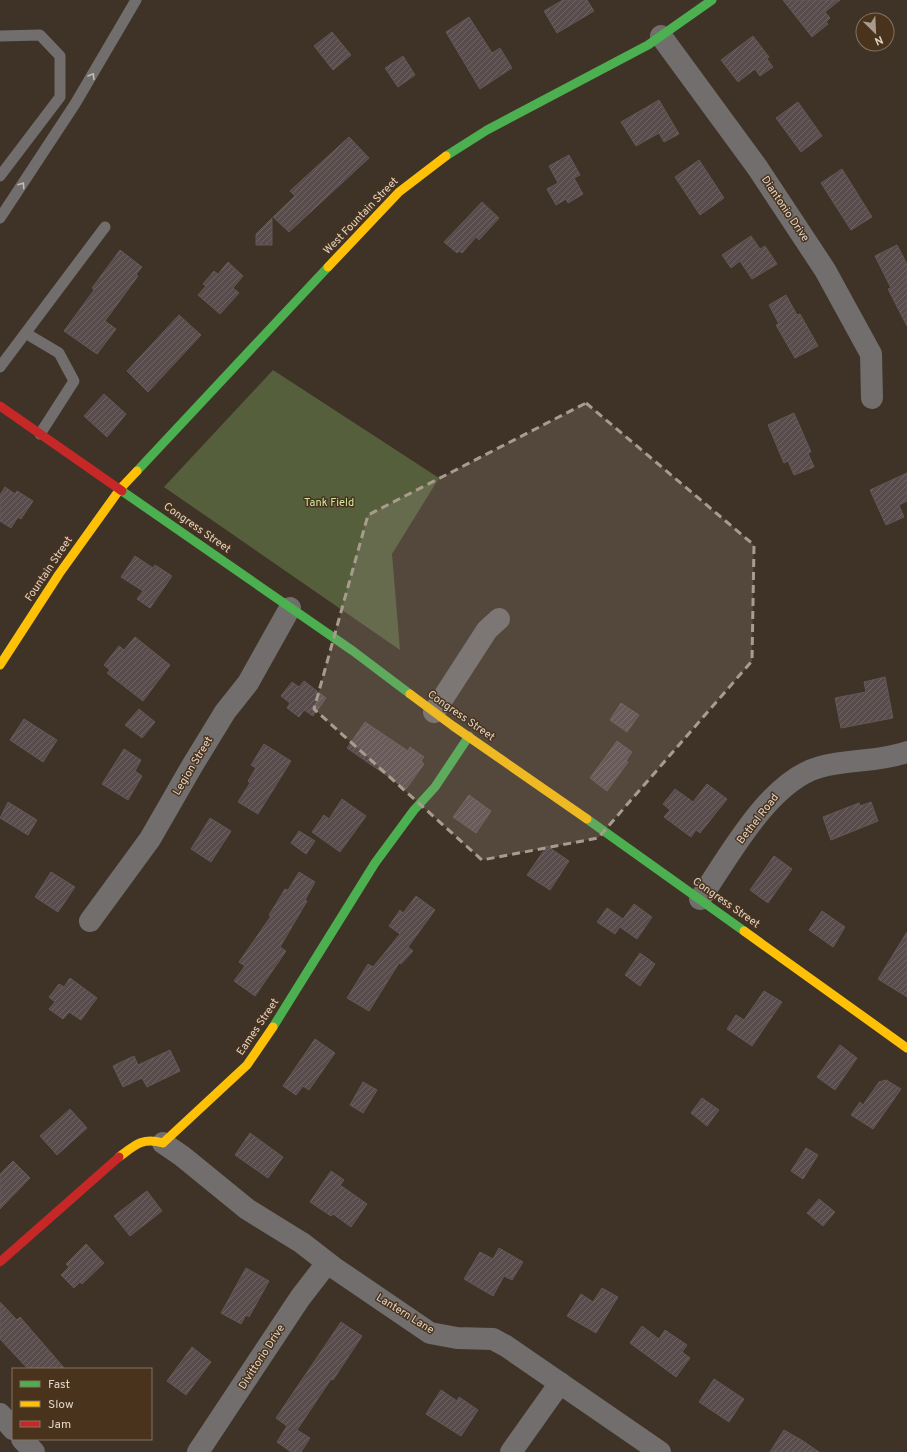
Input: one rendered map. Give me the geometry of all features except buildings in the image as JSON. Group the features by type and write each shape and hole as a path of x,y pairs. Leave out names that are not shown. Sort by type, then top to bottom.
{"street":[{"name":"West Fountain Street","path":"120,489 399,192 444,157 486,130 648,45 712,0"},
{"name":"Diantonio Drive","path":"661,36 757,167 826,270 871,354 872,398"},
{"name":"Congress Street","path":"0,406 290,608 907,1048"},
{"name":"Fountain Street","path":"0,665 59,574 120,489"},
{"name":"Legion Street","path":"90,921 150,839 225,712 248,683 290,608"},
{"path":"434,712 487,630 499,619"},
{"name":"Eames Street","path":"163,1143 247,1065 284,1010 375,863 414,810 436,787 469,736"},
{"name":"Bethel Road","path":"700,899 767,803 786,785 804,773 821,767 844,762 888,758 907,752"},
{"path":"0,1262 124,1153 140,1142 152,1140 163,1143"},
{"name":"Lantern Lane","path":"163,1143 182,1156 247,1210 302,1243 327,1263 430,1333 457,1338 493,1339 520,1354 660,1452"},
{"name":"Divittorio Drive","path":"198,1452 242,1389 300,1298 327,1263"},
{"path":"511,1452 560,1383"},
{"path":"0,1414 12,1428"},
{"path":"23,1440 34,1452"}],"lane":[{"path":"0,218 75,104 136,0"},
{"path":"0,36 40,35 60,56 60,97 0,176"},
{"path":"0,367 27,334 105,227"},
{"path":"27,334 59,353 74,381 40,434"}],"highlighted area":[{"path":"586,403 754,545 752,661 598,838 482,860 314,709 368,515"}],"green space":[{"name":"Tank Field","path":"273,370 439,478 392,554 400,650 164,487"}],"traffic: fast":[{"path":"446,156 487,130 648,45 712,0"},
{"path":"137,471 328,267"},
{"path":"122,491 353,651 410,694"},
{"path":"273,1027 375,863 414,810 435,787 469,736"},
{"path":"587,819 744,931"}],"traffic: slow":[{"path":"328,267 399,192 446,156"},
{"path":"0,665 59,574 120,489 137,471"},
{"path":"410,694 453,726 587,819"},
{"path":"744,931 907,1048"},
{"path":"119,1157 139,1143 150,1141 163,1143 247,1065 273,1027"}],"traffic: jam":[{"path":"0,406 122,491"},
{"path":"0,1262 119,1157"}]}
